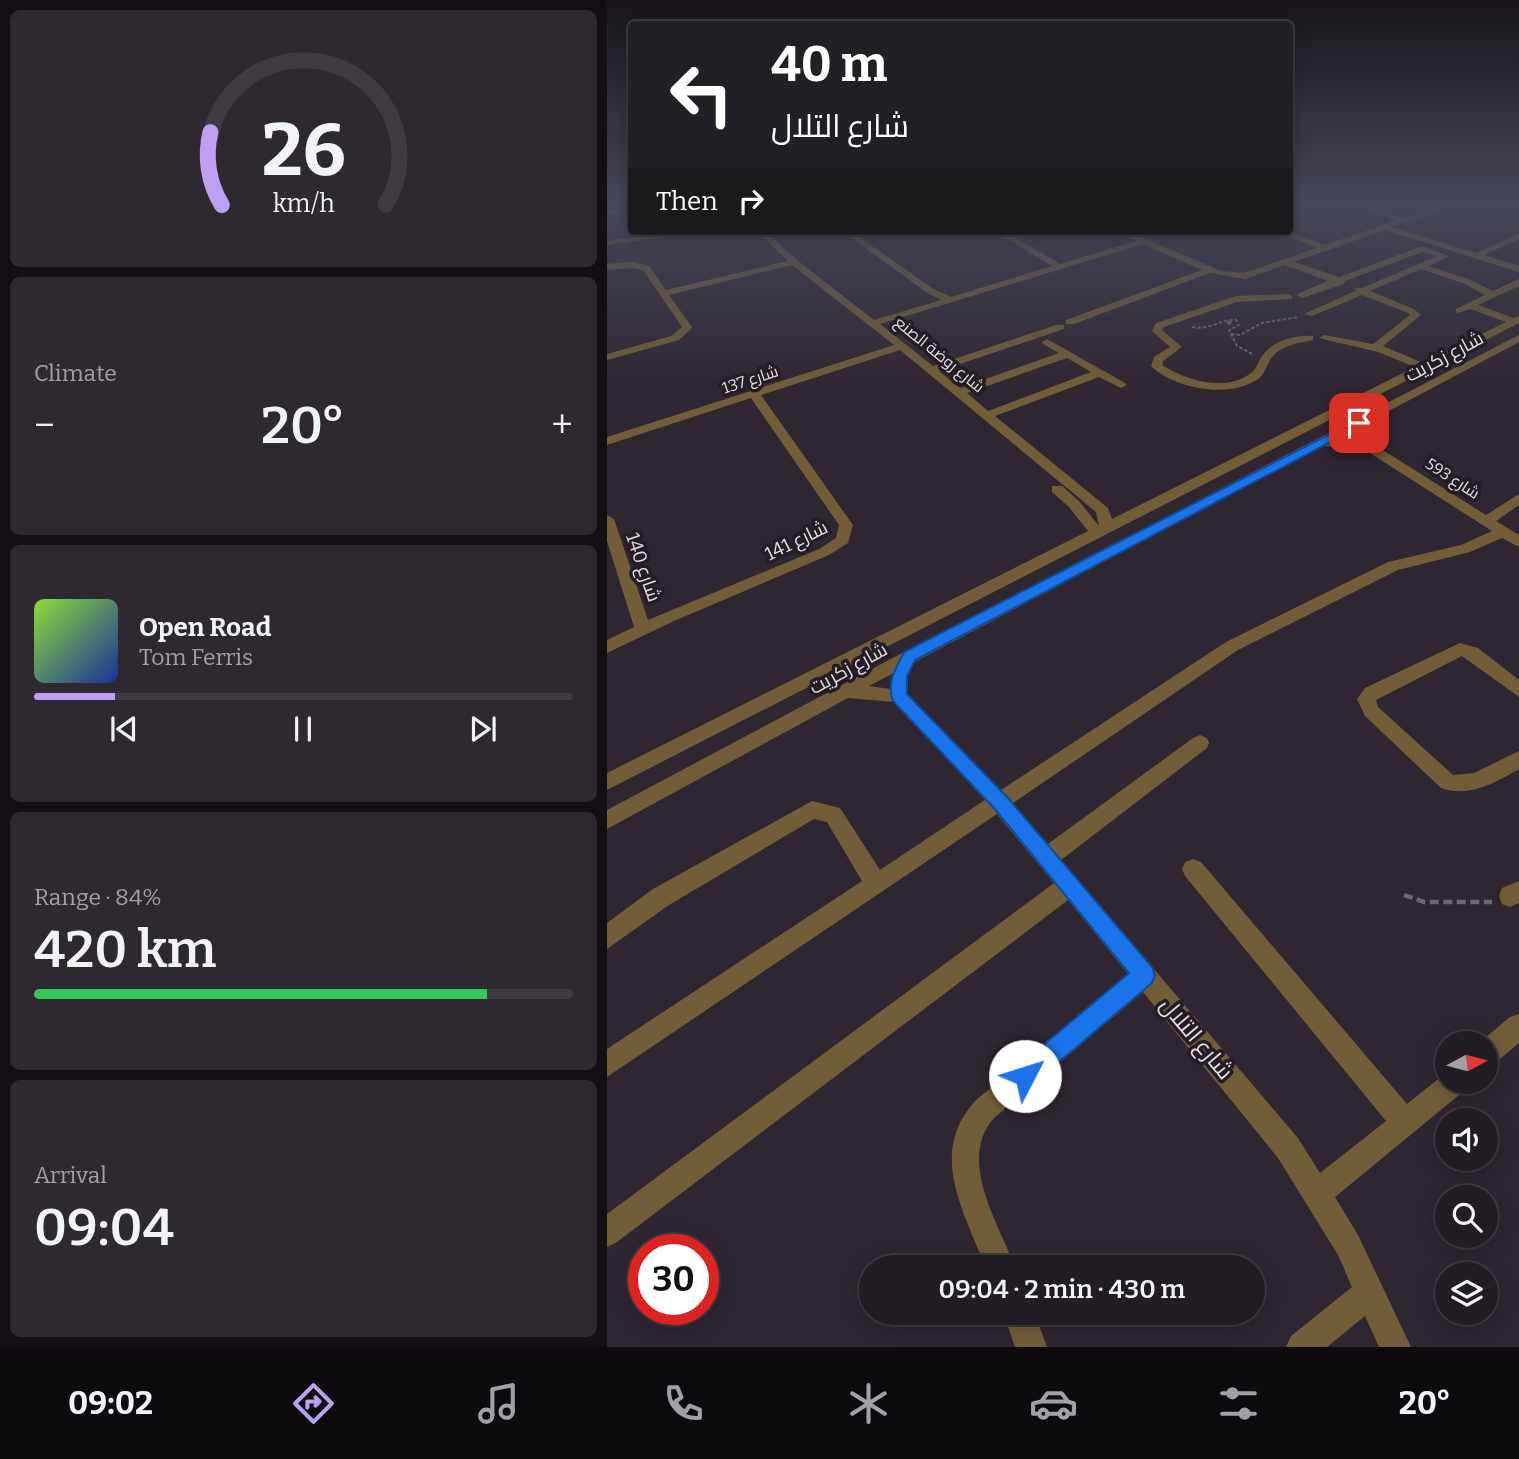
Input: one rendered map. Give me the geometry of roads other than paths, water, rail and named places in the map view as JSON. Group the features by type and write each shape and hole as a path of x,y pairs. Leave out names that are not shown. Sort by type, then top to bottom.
{"street":[{"path":"607,357 670,340 685,331 687,325 645,265"},
{"path":"664,293 782,265"},
{"name":"شارع روضة الصنع","path":"798,265 874,323 1103,511 1102,532"},
{"path":"894,265 929,290 950,300"},
{"path":"1055,265 1059,267"},
{"path":"874,323 1066,265"},
{"path":"1197,265 1215,272 1245,276 1278,265"},
{"path":"1293,265 1411,310 1416,316 1375,348"},
{"path":"1379,265 1335,281 1301,298 1288,296 1236,299 1174,320 1157,329 1176,343 1177,348 1155,363 1159,368 1182,379 1207,384 1237,384 1252,378 1265,359 1279,346 1317,336 1375,348 1423,368"},
{"path":"1309,314 1427,265"},
{"path":"1423,267 1468,282 1493,295"},
{"path":"932,370 1186,281 1201,280 1215,272"},
{"path":"1459,312 1519,282"},
{"path":"1301,298 1317,336"},
{"path":"1471,306 1517,320"},
{"name":"شارع زكريت","path":"607,782 1517,320"},
{"name":"شارع زكريت","path":"607,820 910,656 1519,338"},
{"path":"1047,342 1121,385"},
{"name":"شارع 137","path":"607,441 902,346"},
{"path":"959,392 1068,354"},
{"path":"987,415 1100,373"},
{"name":"شارع 141","path":"607,647 643,628 824,552 838,545 846,535 846,525 754,394"},
{"path":"1359,423 1358,430 1366,444"},
{"path":"1319,444 1366,444"},
{"name":"شارع 593","path":"1366,444 1519,542"},
{"path":"1057,489 1102,532"},
{"path":"1486,521 1519,498"},
{"path":"1096,505 1145,509"},
{"name":"شارع 140","path":"607,519 643,628"},
{"path":"607,1064 875,882 1000,803 1232,646 1393,566 1465,549 1503,532"},
{"path":"1518,761 1464,785 1448,782 1371,710 1367,699 1371,693 1460,649 1472,652 1519,690"},
{"path":"848,691 899,696 899,676 910,656"},
{"name":"شارع التلال","path":"899,696 1000,803 1288,1148 1348,1245 1395,1347"},
{"path":"1047,858 1083,828 1200,743"},
{"path":"607,937 661,897 812,810 833,814 875,882"},
{"path":"1193,869 1406,1124"},
{"path":"607,1232 1070,885"},
{"path":"995,1255 965,1175 964,1145 969,1131 985,1109 1145,975"},
{"path":"1498,1044 1519,1026"},
{"path":"1318,1193 1441,1094"},
{"path":"1302,1347 1369,1293"},
{"path":"1023,1325 1031,1347"}]}
